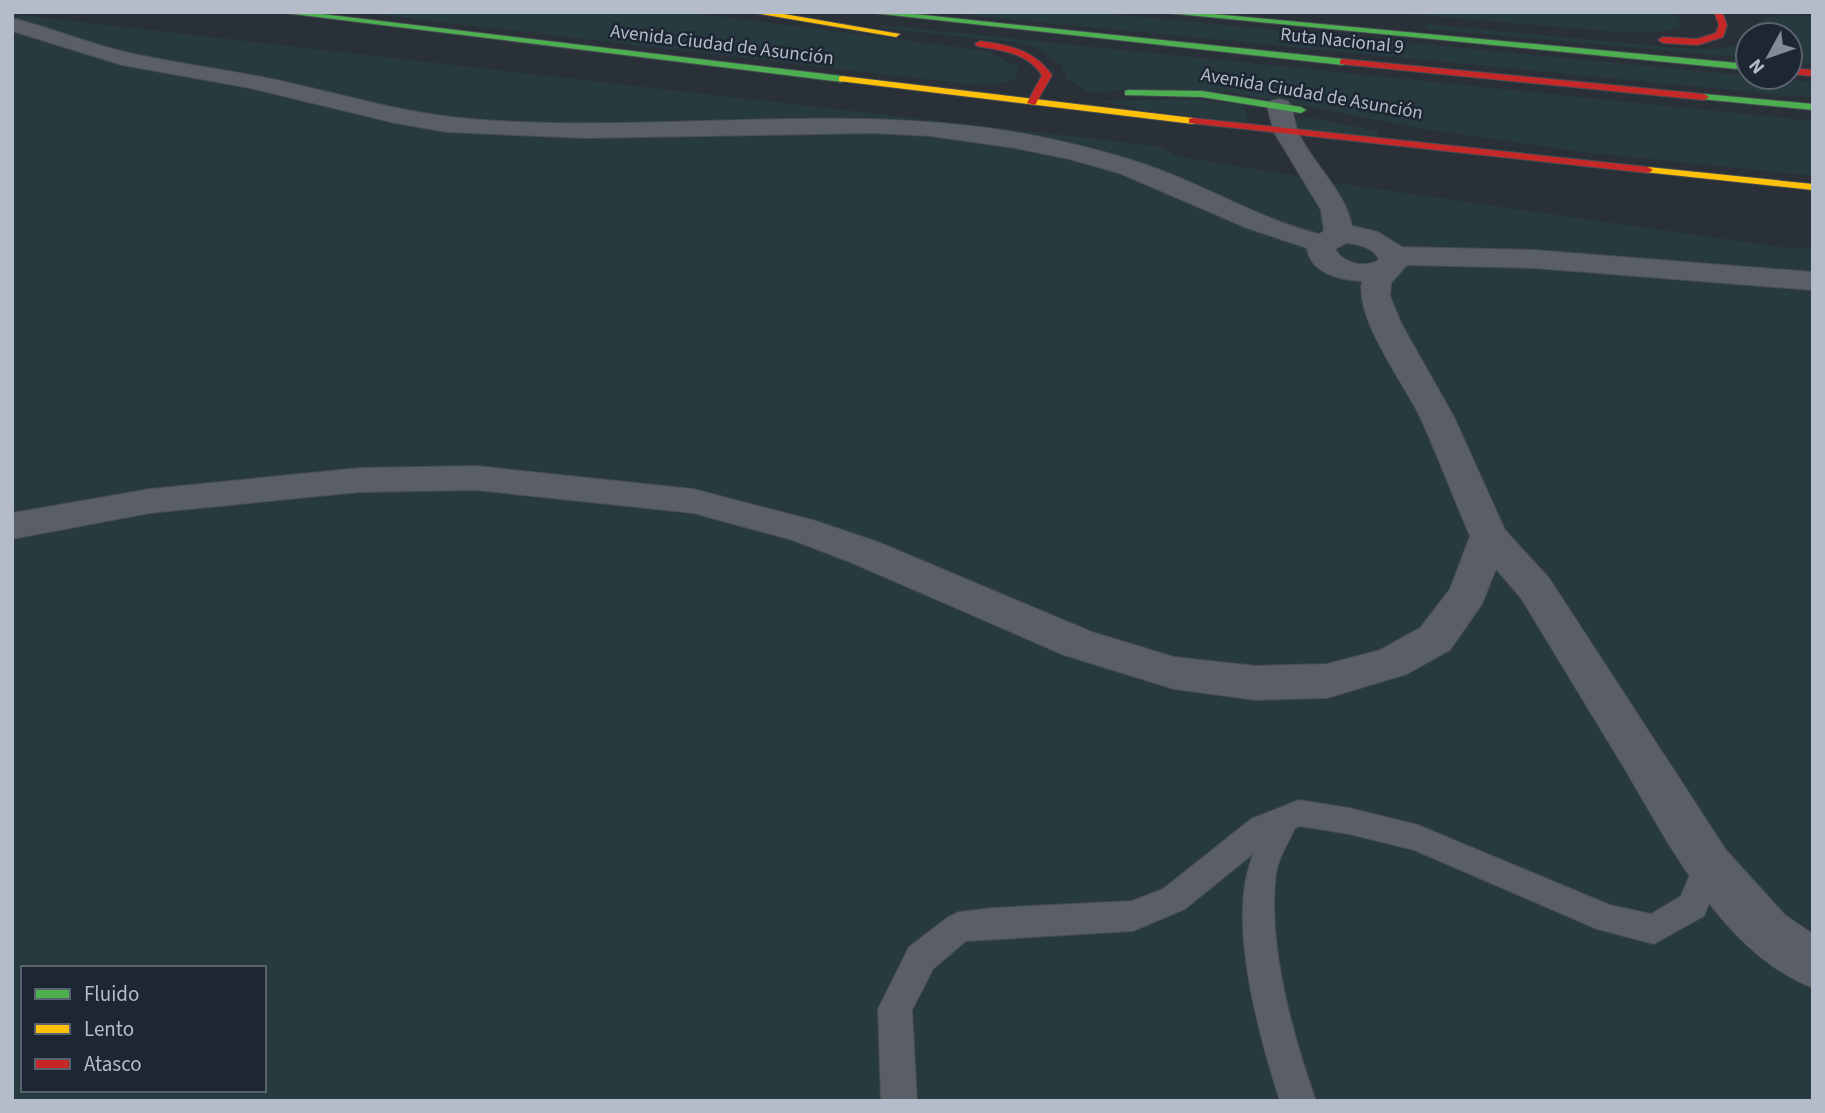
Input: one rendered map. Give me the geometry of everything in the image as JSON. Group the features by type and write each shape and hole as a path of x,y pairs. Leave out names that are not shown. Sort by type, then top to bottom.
{"main road":[{"name":"Avenida Ciudad de Asunción","path":"281,12 1032,103 1813,187"},
{"path":"753,12 911,36"},
{"name":"Ruta Nacional 9","path":"868,12 1404,68 1813,107"},
{"name":"Ruta Nacional 9","path":"1162,12 1734,66"},
{"path":"1653,40 1698,42 1720,35 1723,25 1718,12"},
{"path":"963,42 1015,48 1041,61 1047,75 1032,103"},
{"name":"Avenida Ciudad de Asunción","path":"1032,103 1139,92 1202,93 1319,114"},
{"name":"Avenida Ciudad de Asunción","path":"1359,122 1540,159"}],"street":[{"path":"12,24 118,57 264,84 452,125 557,130 823,124 930,129 990,138 1096,158 1152,176 1259,225 1333,249 1385,276 1534,259 1813,281"},
{"path":"1279,106 1286,132 1335,210 1333,249"},
{"path":"1333,249 1373,240 1383,244 1385,323 1437,418 1489,536 1535,587 1709,865 1767,932 1813,964"},
{"path":"12,526 150,501 360,480 476,478 693,501 803,530 852,547 1079,644 1174,673 1256,683 1327,681 1392,663 1434,639 1468,594 1489,536"}],"lane":[{"path":"900,1101 895,1009 920,958 959,928 993,923 1133,916 1174,899 1262,828 1299,813 1349,821 1418,838 1608,919 1654,929 1693,906 1709,865"},
{"path":"1284,820 1261,871 1260,947 1280,1048 1298,1101"}],"green space":[{"path":"355,12 686,12 987,51 1019,68 1016,78 1004,83 966,84"},
{"path":"935,12 1091,12 1734,74 1734,90"},
{"path":"1382,12 1667,12 1678,17 1681,25 1668,31 1631,33"},
{"path":"12,14 1157,146 1177,156 1363,187 1787,248 1813,247 1813,1101 12,1101"},
{"path":"1783,15 1813,16 1813,64 1804,63 1804,21 1760,21"},
{"path":"1427,24 1666,47 1711,49 1734,46 1734,57 1426,29"},
{"path":"881,25 1813,121 1813,176 1583,152 1423,129 1231,92 1120,90 1090,93 1068,80 1060,64 1036,48 1014,42 880,28"},
{"path":"1804,81 1813,82 1813,98 1742,91 1804,91"},
{"path":"1195,99 1243,105 1249,123 1141,110 1101,101"},
{"path":"1311,118 1378,131 1378,138 1303,130 1294,125 1296,120"}],"traffic: fast":[{"path":"281,12 842,79"},
{"path":"868,12 1343,62"},
{"path":"1162,12 1734,66"},
{"path":"1128,93 1202,94 1301,110"},
{"path":"1704,97 1813,107"}],"traffic: slow":[{"path":"753,12 896,34"},
{"path":"842,79 1193,121"},
{"path":"1648,170 1813,187"}],"traffic: jam":[{"path":"1663,40 1698,42 1720,35 1723,25 1718,12"},
{"path":"980,44 1018,51 1041,67 1047,75 1032,103"},
{"path":"1343,62 1704,97"},
{"path":"1804,72 1813,73"},
{"path":"1193,121 1648,170"}]}
